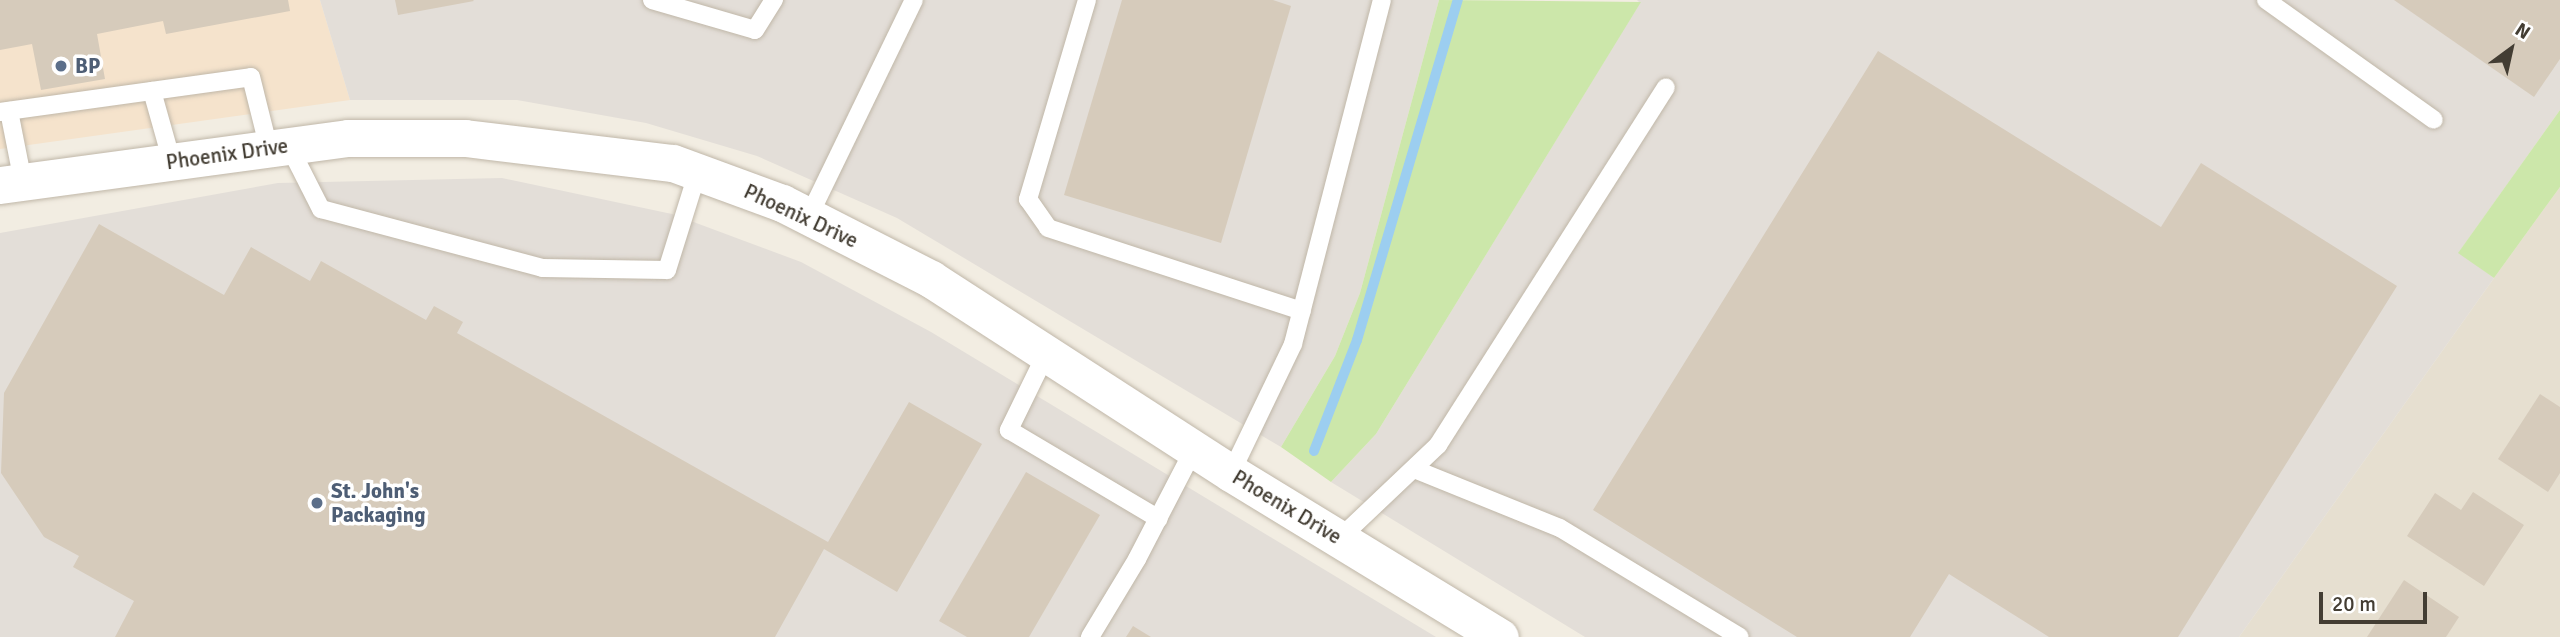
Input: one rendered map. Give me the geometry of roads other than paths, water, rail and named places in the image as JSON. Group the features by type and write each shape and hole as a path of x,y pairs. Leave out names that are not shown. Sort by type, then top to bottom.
{"street":[{"name":"Phoenix Drive","path":"12,184 348,138 465,138 673,163 782,203 931,279 1484,633"}],"lane":[{"path":"652,0 755,30 774,0"},
{"path":"809,216 914,0"},
{"path":"1087,0 1028,199 1048,228 1302,311"},
{"path":"1231,473 1293,344 1382,0"},
{"path":"2266,0 2434,120"},
{"path":"12,184 5,112 251,77 279,148 321,209 542,268 667,270 698,171"},
{"path":"1339,539 1438,445 1666,87"},
{"path":"152,91 172,162"},
{"path":"1046,354 1009,430 1159,519"},
{"path":"1090,637 1159,519 1194,449"},
{"path":"1414,469 1560,528 1740,637"}],"waterway":[{"path":"1314,451 1357,340 1458,0"}],"place":[{"name":"BP","path":"61,66"},
{"name":"St. John's Packaging","path":"317,503"}]}
